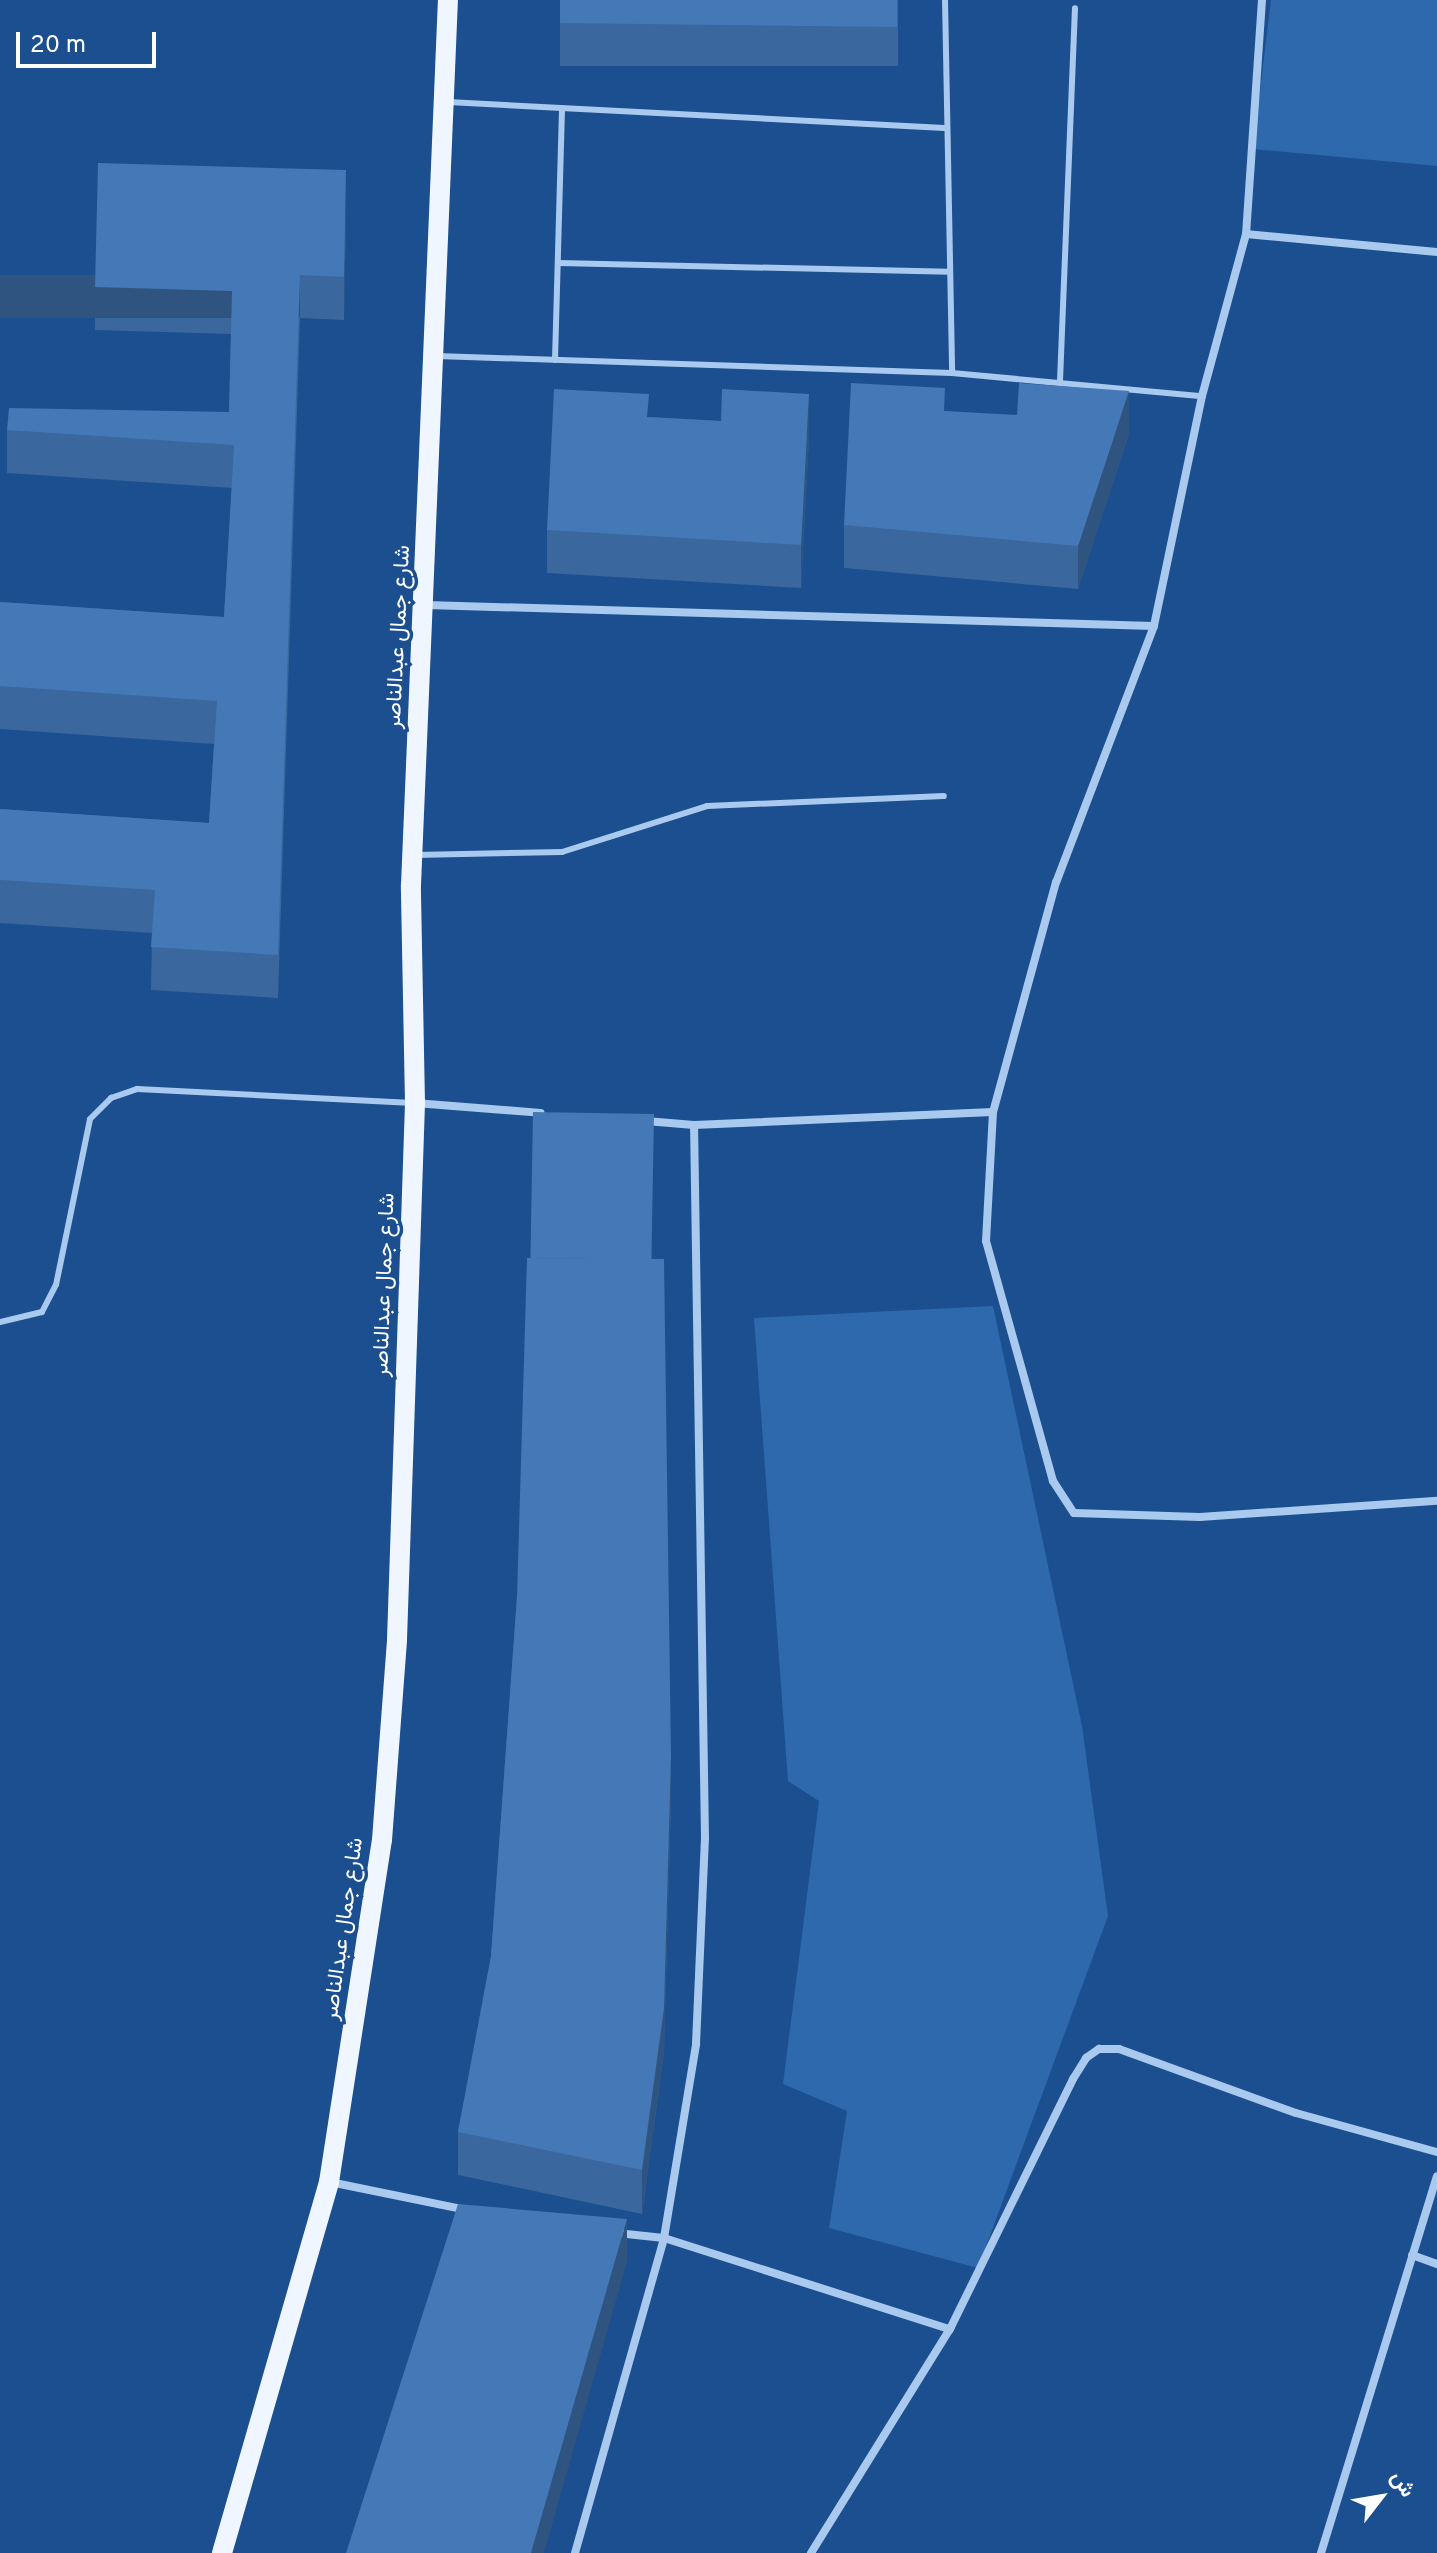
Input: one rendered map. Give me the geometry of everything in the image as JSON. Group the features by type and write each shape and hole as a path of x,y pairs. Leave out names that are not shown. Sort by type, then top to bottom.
{"main road":[{"name":"شارع جمال عبدالناصر","path":"222,2553 329,2182 382,1840 397,1640 415,1103 413,855 426,605 448,0"}],"street":[{"path":"1262,0 1246,234 1202,396 1154,626 1056,882 993,1112 986,1241 1053,1481 1074,1513 1200,1517 1437,1501"},
{"path":"1246,234 1437,252"},
{"path":"426,605 1154,626"},
{"path":"415,1103 555,1114"},
{"path":"632,1120 694,1125 993,1112"},
{"path":"575,2553 664,2238 696,2044 705,1838 694,1125"},
{"path":"811,2553 950,2329 1073,2079 1086,2058 1099,2049 1119,2049 1296,2113 1437,2152"},
{"path":"1321,2553 1437,2176"},
{"path":"329,2182 483,2214"},
{"path":"604,2231 664,2238 950,2329"},
{"path":"1412,2255 1437,2264"}],"lane":[{"path":"945,0 944,128 952,373"},
{"path":"1060,381 1075,8"},
{"path":"444,102 944,128"},
{"path":"555,360 562,108"},
{"path":"559,263 949,272"},
{"path":"434,355 952,373 1202,396"},
{"path":"413,855 562,852 707,806 944,796"},
{"path":"0,1322 42,1312 56,1285 90,1119 111,1098 137,1089 415,1103"}],"shaded area":[{"path":"1271,0 1437,0 1437,166 1253,149"},
{"path":"993,1306 1082,1726 1108,1916 978,2268 829,2228 847,2111 783,2084 819,1801 788,1781 754,1318"}],"building":[{"path":"560,0 897,0 897,27 560,23"},
{"path":"98,163 346,170 344,277 300,275 278,955 151,947 155,890 0,880 0,809 209,823 217,701 0,686 0,602 224,617 234,445 7,430 9,408 229,412 232,291 95,287"},
{"path":"851,383 945,388 944,411 1017,415 1019,383 1129,391 1078,546 844,525"},
{"path":"554,389 649,394 647,417 721,421 722,389 809,394 801,545 547,530"},
{"path":"533,1112 654,1114 651,1260 530,1258"},
{"path":"527,1258 664,1259 671,1756 664,2008 642,2170 458,2132 491,1956 517,1597"},
{"path":"458,2204 627,2219 531,2553 346,2553"}]}
